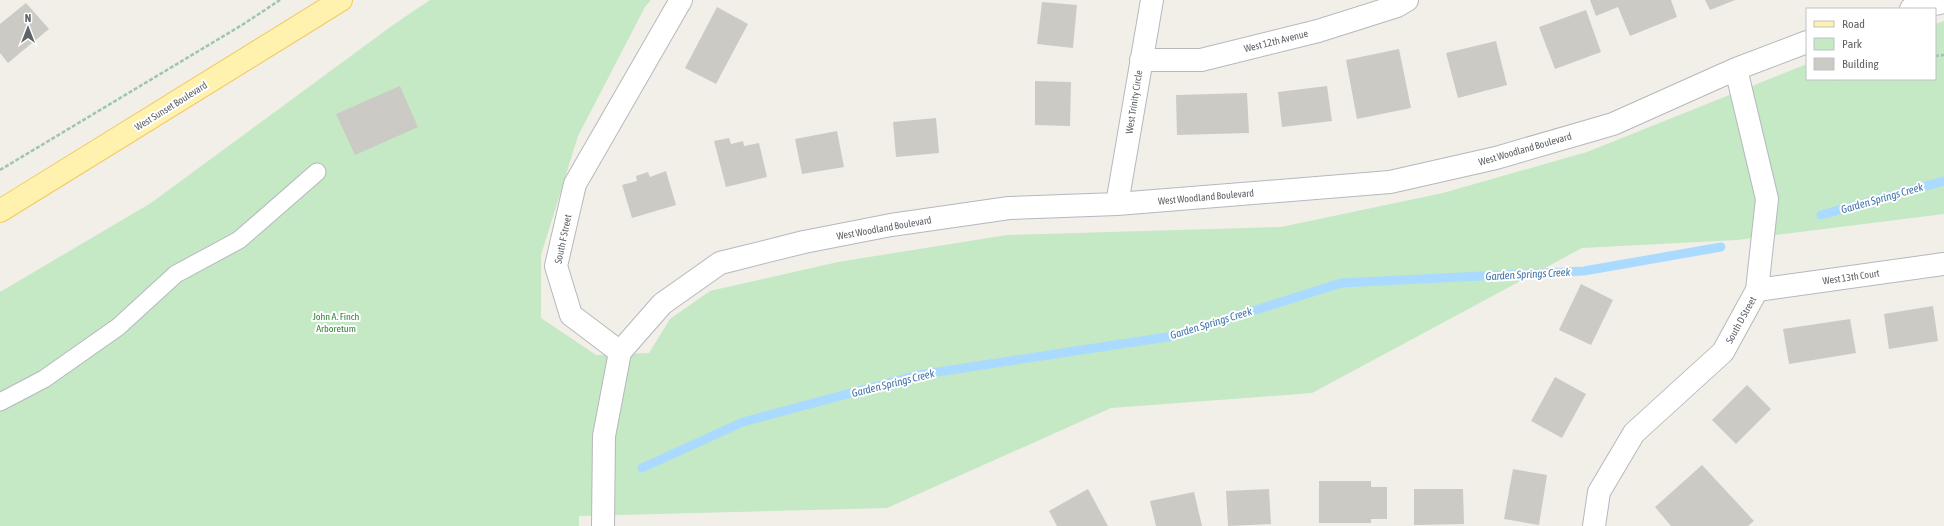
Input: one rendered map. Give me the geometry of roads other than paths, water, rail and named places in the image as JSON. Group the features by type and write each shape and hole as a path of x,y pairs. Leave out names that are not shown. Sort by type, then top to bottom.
{"main road":[{"name":"West Sunset Boulevard","path":"0,211 341,0"}],"street":[{"name":"South F Street","path":"620,352 571,315 556,266 575,184 681,0"},
{"name":"West Trinity Circle","path":"1117,204 1152,0"},
{"name":"West 12th Avenue","path":"1141,60 1201,60 1318,31 1397,6 1407,0"},
{"path":"1916,8 1944,2"},
{"name":"West Woodland Boulevard","path":"620,352 662,304 720,263 804,242 938,218 1009,208 1117,204 1390,182 1496,158 1612,124 1736,69 1806,42"},
{"name":"South D Street","path":"1594,526 1599,492 1634,433 1723,352 1757,290 1768,199 1736,69"},
{"name":"West 13th Court","path":"1757,290 1944,264"},
{"path":"603,526 604,436 620,352"}],"lane":[{"path":"0,402 44,379 118,327 176,274 239,240 317,172"}],"waterway":[{"name":"Garden Springs Creek","path":"1821,215 1944,181"},
{"name":"Garden Springs Creek","path":"642,468 743,422 918,375 1174,336 1341,283 1584,271 1721,247"}],"park label":[{"name":"John A. Finch Arboretum","path":"336,322"}]}
